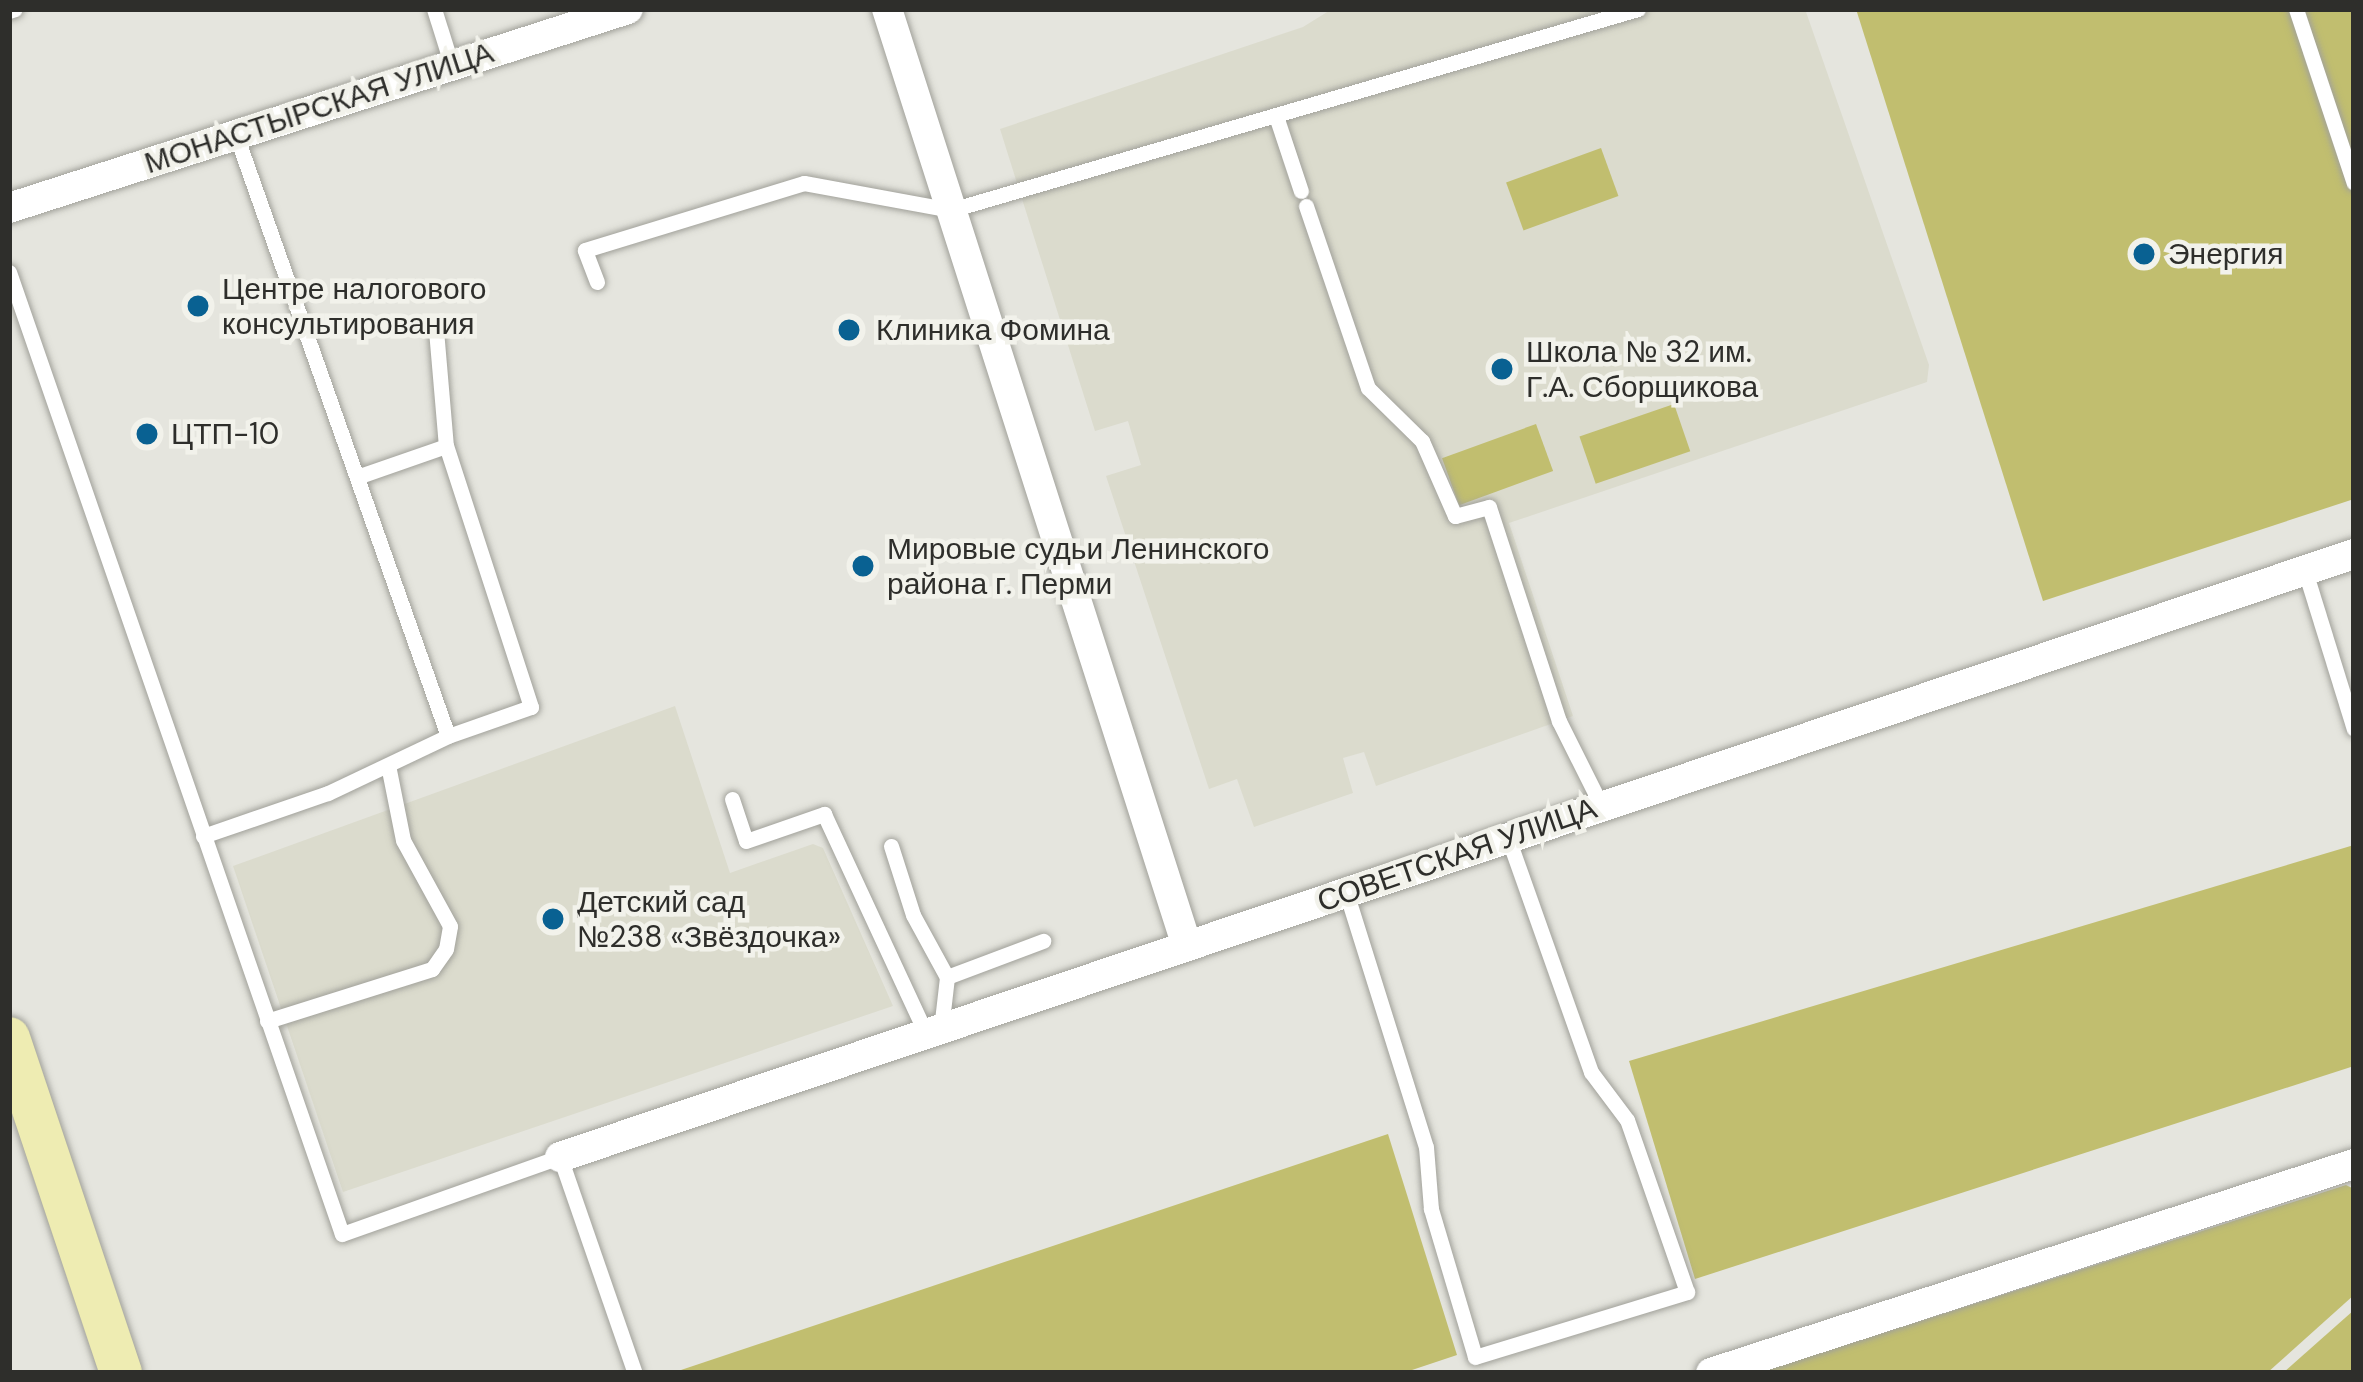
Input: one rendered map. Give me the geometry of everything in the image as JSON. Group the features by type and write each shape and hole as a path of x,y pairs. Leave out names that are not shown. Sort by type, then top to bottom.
{"main road":[{"path":"9,1038 121,1373"}],"street":[{"name":"МОНАСТЫРСКАЯ УЛИЦА","path":"9,208 628,9"},
{"path":"887,9 1187,946"},
{"name":"СОВЕТСКАЯ УЛИЦА","path":"560,1157 2354,554"},
{"path":"1711,1373 2354,1164"}],"lane":[{"path":"434,9 452,66"},
{"path":"598,282 585,250 804,183 951,210 1638,9"},
{"path":"2296,9 2354,183"},
{"path":"1276,116 1369,388 1422,441 1455,516 1489,507 1559,721 1602,807"},
{"path":"236,135 448,736"},
{"path":"9,272 342,1234 560,1157 634,1373"},
{"path":"203,836 531,707 446,446 436,330"},
{"path":"360,476 446,446"},
{"path":"2305,571 2354,729"},
{"path":"268,1021 432,969 446,949 450,926 414,868 388,765"},
{"path":"732,799 746,841 824,814 934,1031"},
{"path":"1346,892 1426,1148 1432,1209 1474,1357 1687,1292 1627,1120 1591,1072 1508,838"},
{"path":"891,846 913,915 946,977 934,1031"},
{"path":"946,977 1043,940"}],"shaded area":[{"name":"Школа № 32 им. Г.А. Сборщикова","path":"1332,9 1805,9 1929,365 1927,382 1509,523 1573,716 1376,786 1364,752 1343,758 1353,793 1254,827 1237,779 1209,789 1106,476 1141,465 1128,421 1095,431 1000,129 1303,27"},
{"name":"Энергия","path":"1856,9 2354,9 2354,499 2043,601"},
{"path":"1601,148 1618,196 1524,230 1506,183"},
{"path":"1674,404 1690,451 1596,484 1579,437"},
{"path":"1536,424 1553,471 1459,505 1442,458"},
{"name":"Детский сад №238 «Звёздочка»","path":"675,706 730,873 813,844 823,848 893,1006 343,1192 233,866"},
{"path":"2354,845 2354,1066 1695,1279 1629,1061"},
{"path":"1388,1134 1457,1355 1403,1373 672,1373"},
{"path":"2346,1185 2354,1189 2354,1295 2267,1373 1758,1373"},
{"path":"2354,1310 2354,1373 2283,1373"}],"place":[{"name":"Энергия","path":"2144,254"},
{"name":"Центре налогового консультирования","path":"198,306"},
{"name":"Клиника Фомина","path":"849,330"},
{"name":"Школа № 32 им. Г.А. Сборщикова","path":"1502,369"},
{"name":"ЦТП-10","path":"147,434"},
{"name":"Мировые судьи Ленинского района г. Перми","path":"863,566"},
{"name":"Детский сад №238 «Звёздочка»","path":"553,919"}]}
